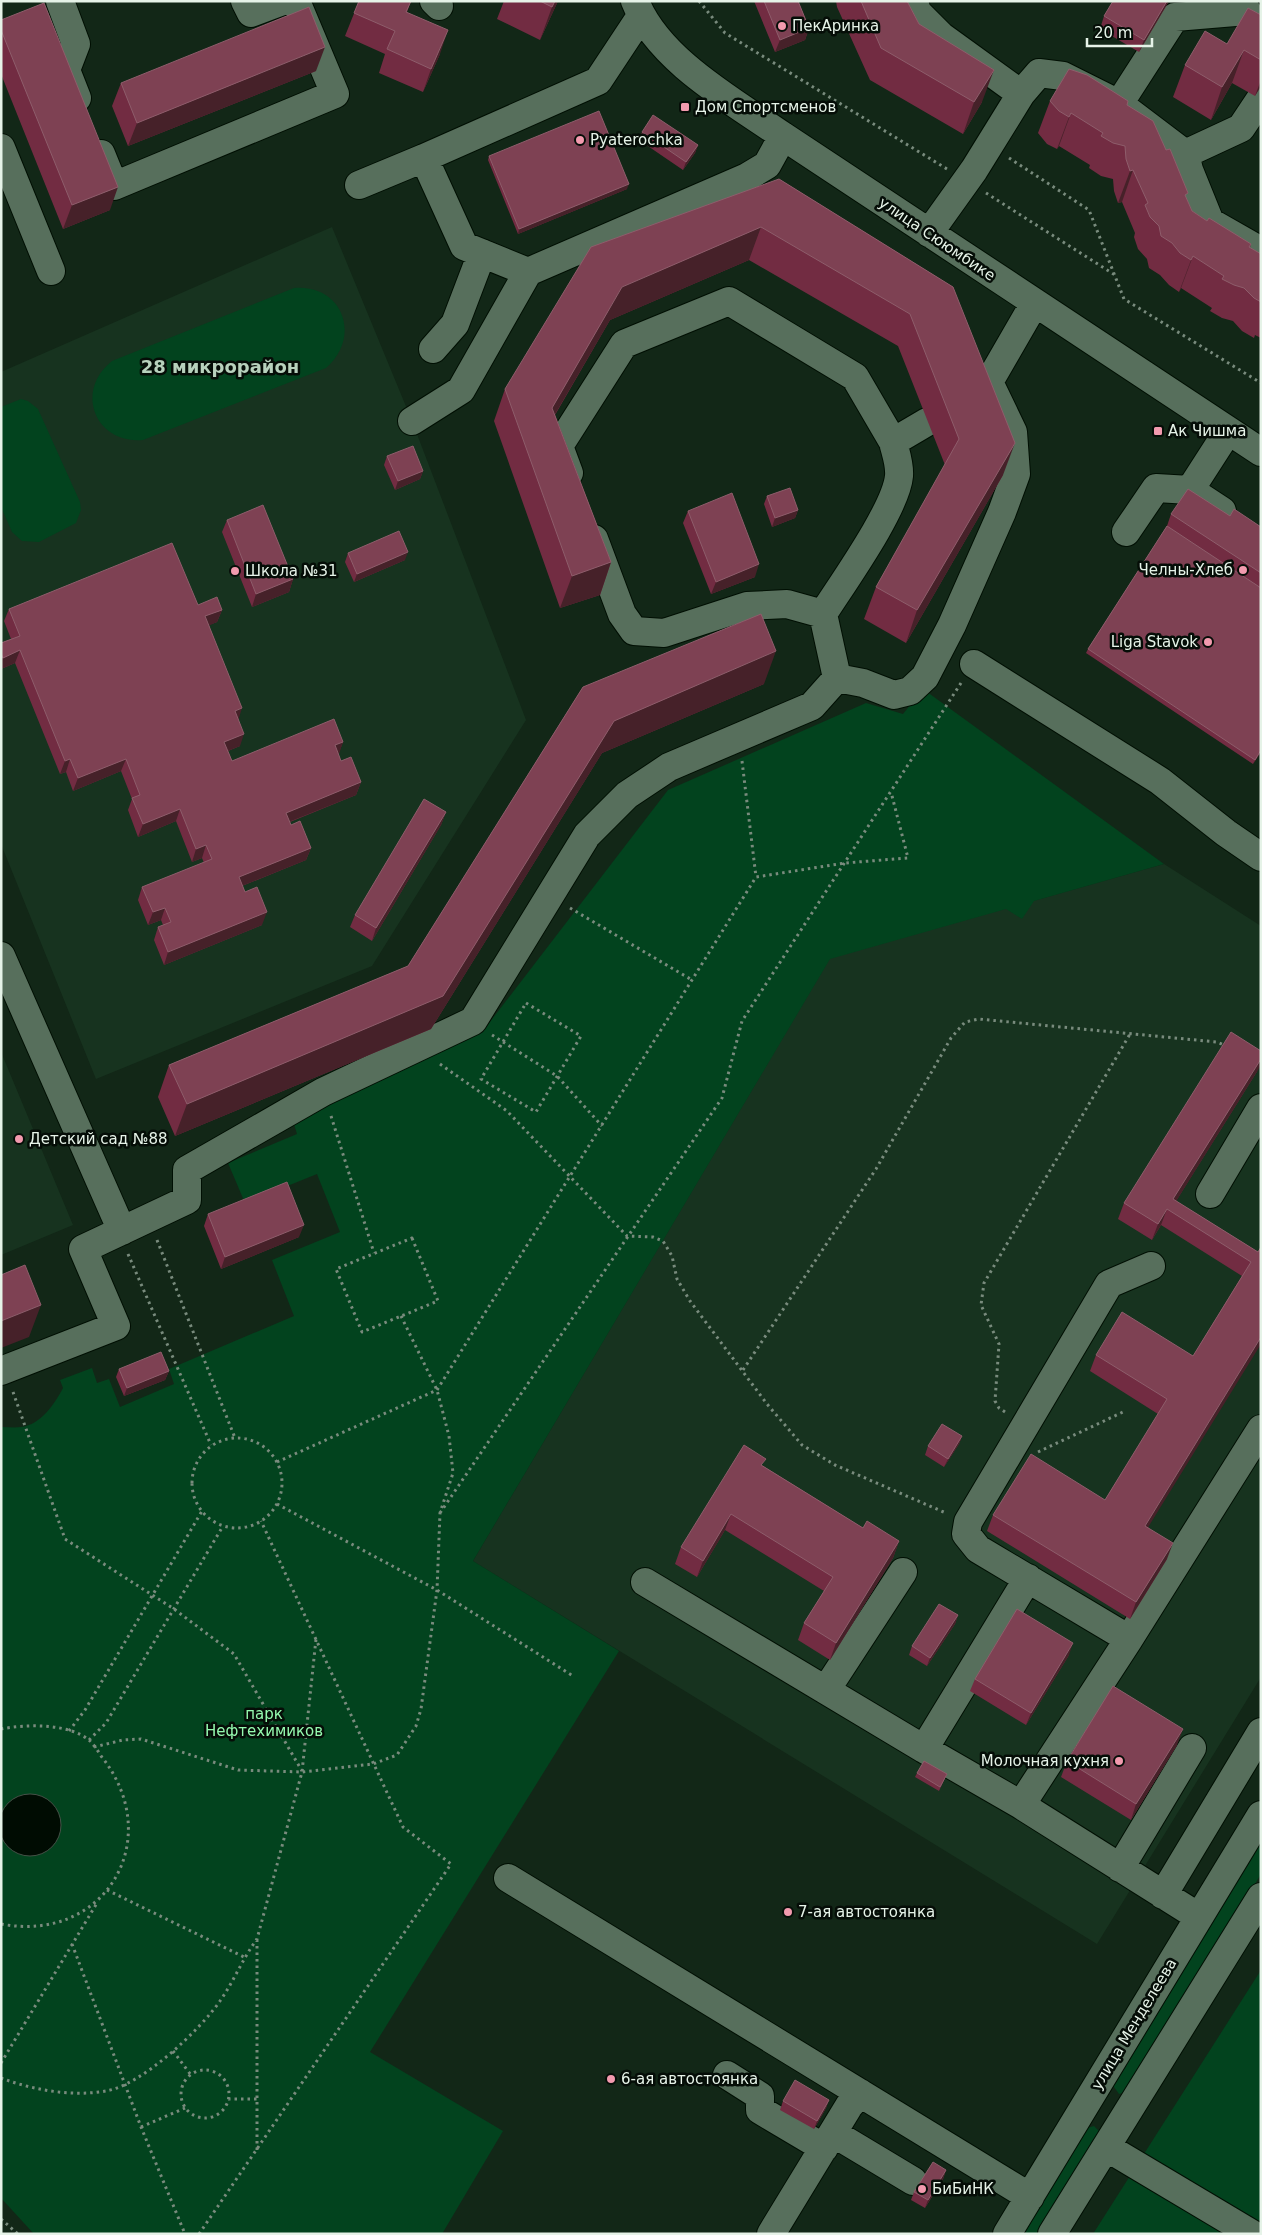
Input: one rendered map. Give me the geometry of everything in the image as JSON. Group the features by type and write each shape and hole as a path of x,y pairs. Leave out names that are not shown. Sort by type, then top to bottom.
{"street":[{"path":"245,1 251,13 283,1"},
{"path":"50,5 76,44 66,70 114,186 335,94 296,1"},
{"path":"914,1 917,12 941,36 1021,94"},
{"path":"359,184 424,158 598,81 638,9"},
{"name":"улица Сююмбике","path":"638,9 662,44 676,59 783,136 1034,304 1261,452"},
{"path":"1119,104 1175,17 1254,11"},
{"path":"929,233 966,181 1021,94 1039,73 1063,76 1119,104 1185,154 1210,222 1261,251"},
{"path":"1185,154 1241,128 1261,98"},
{"path":"412,421 461,390 528,272 747,177 767,165 783,136"},
{"path":"1,148 51,271"},
{"path":"424,158 464,246 528,272"},
{"path":"433,349 455,324 482,253"},
{"path":"823,614 787,604 747,606 664,634 634,631 622,614 559,446 624,344 729,301 856,377 893,442 899,461 899,478 890,506 823,614 836,678"},
{"path":"836,678 863,683 894,695 910,691 925,677 948,634 1002,512 1016,474 1013,432 981,390 1034,304"},
{"path":"893,442 927,422"},
{"path":"1190,490 1228,431"},
{"path":"1126,532 1156,488 1190,490 1238,521"},
{"path":"974,664 1160,782 1226,833 1261,856"},
{"path":"3,1371 116,1326 83,1249 187,1200 187,1170 323,1092 473,1021 587,835 627,795 669,767 812,706 836,678"},
{"path":"1,956 120,1232"},
{"path":"1210,1194 1261,1108"},
{"path":"1129,1639 978,1549 966,1534 968,1522 1109,1284 1151,1266"},
{"path":"1021,1805 1129,1639 1261,1429"},
{"path":"826,1690 903,1572"},
{"path":"924,1749 1028,1578"},
{"path":"645,1582 1021,1805 1199,1917"},
{"path":"1163,1895 1261,1732"},
{"path":"1120,1868 1192,1748"},
{"name":"улица Менделеева","path":"1007,2234 1261,1815"},
{"path":"508,1878 1030,2197"},
{"path":"1052,2234 1261,1897"},
{"path":"727,2075 760,2096 760,2110 913,2181"},
{"path":"771,2234 849,2106 860,2092"},
{"path":"1076,2120 1091,2108 1105,2108 1115,2117 1116,2127 1110,2140"},
{"path":"1110,2140 1252,2234 1261,2217"}],"path":[{"path":"699,1 726,34 1115,274"},
{"path":"989,145 1089,210 1124,298 1261,383"},
{"path":"440,1514 722,1098 742,1022 974,664"},
{"path":"277,1462 437,1390 756,877 740,737"},
{"path":"756,877 845,863 908,858 891,792"},
{"path":"549,896 692,980"},
{"path":"526,1003 581,1036 536,1112 481,1079 502,1042 526,1003"},
{"path":"743,1370 876,1169 951,1038 965,1022 979,1019 1217,1042 1231,1049"},
{"path":"473,1021 502,1042 557,1076 602,1126"},
{"path":"1026,1425 999,1408 995,1401 999,1344 981,1305 984,1283 1130,1034"},
{"path":"416,1048 507,1111 628,1236 653,1236 663,1241 672,1256 677,1279 690,1301 767,1404 802,1445 835,1465 968,1522"},
{"path":"323,1092 374,1253"},
{"path":"148,1218 235,1438"},
{"path":"120,1232 211,1446"},
{"path":"412,1238 438,1301 362,1332 336,1269 374,1253 412,1238"},
{"path":"94,1747 123,1740 141,1739 238,1770 302,1772 374,1764 398,1755 416,1726 421,1709 437,1590 440,1514 453,1473 449,1436 437,1390 401,1316"},
{"path":"3,1371 65,1539 174,1610 234,1654 302,1772"},
{"path":"1001,1469 1122,1412"},
{"path":"235,1438 251,1440 266,1448 277,1462 282,1479 280,1496 276,1504 260,1520 246,1527 223,1526 202,1511 192,1491 192,1476 196,1462 211,1446 218,1441 235,1438"},
{"path":"276,1504 437,1590 573,1676"},
{"path":"70,1731 85,1710 202,1511"},
{"path":"199,2234 451,1864 404,1827 260,1520"},
{"path":"89,1740 106,1723 223,1526"},
{"path":"256,2152 257,1938 302,1772 316,1639"},
{"path":"1,1729 36,1725 70,1731 89,1740 114,1772 124,1794 129,1813 129,1834 118,1872 72,1944 1,2063"},
{"path":"107,1890 244,1956"},
{"path":"1,1924 20,1927 59,1922 79,1915 98,1902"},
{"path":"1,2078 49,2091 106,2091 125,2086 173,2051 200,2026 221,2000 244,1956 257,1938"},
{"path":"72,1944 125,2086 185,2234"},
{"path":"173,2051 191,2075"},
{"path":"204,2071 217,2075 226,2085 228,2098 222,2111 210,2118 196,2116 185,2108 181,2090 191,2075 204,2071"},
{"path":"228,2098 257,2099"},
{"path":"141,2127 185,2108"},
{"path":"1,2219 18,2234"}],"shaded area":[{"name":"Школа №31","path":"332,227 412,421 526,720 372,966 96,1079 1,844 1,372"},
{"path":"1164,864 1261,926 1261,1677 1097,1944 473,1561 830,958"},
{"name":"Детский сад №88","path":"1,1052 73,1225 1,1255"},
{"path":"30,1794 42,1796 52,1803 59,1813 61,1825 59,1837 52,1847 42,1854 30,1856 18,1854 8,1847 1,1837 -1,1825 1,1813 8,1803 18,1796"}],"green space":[{"path":"294,288 311,289 325,294 335,303 342,315 345,328 343,342 337,355 326,368 143,440 126,439 113,434 102,425 95,413 92,400 94,387 100,373 112,361"},
{"path":"21,399 28,401 38,409 80,502 81,510 76,523 39,542 22,541 12,532 1,507 1,407"},
{"name":"парк Нефтехимиков","path":"923,689 1164,864 1034,901 1022,919 1006,909 830,959 473,1561 619,1651 370,2052 503,2131 442,2234 34,2234 1,2198 1,1427 21,1427 35,1422 41,1418 60,1394 63,1388 60,1380 92,1368 97,1383 109,1379 120,1407 174,1384 169,1369 294,1316 272,1260 340,1232 317,1174 245,1203 228,1163 297,1134 290,1111 483,1031 668,790 866,703 903,714"},
{"path":"1261,1841 1261,1874 1129,2091 1119,2094 1114,2087 1114,2082"},
{"path":"1261,1970 1261,2234 1093,2234"},
{"path":"1094,2126 1101,2133 1042,2234 1022,2234 1087,2128"}],"building":[{"path":"359,1 411,1 406,12 448,30 431,69 387,49 395,31 354,13"},
{"path":"540,1 555,1 552,7"},
{"path":"764,1 798,1 809,28 780,40"},
{"path":"861,1 907,1 919,24 994,70 974,102 881,48"},
{"path":"1113,1 1167,1 1144,40 1104,16"},
{"path":"44,3 118,187 72,205 1,30 1,20"},
{"path":"309,7 325,47 137,123 121,83"},
{"path":"1248,8 1261,15 1261,60 1244,50 1222,87 1185,65 1205,31 1227,44"},
{"path":"1069,69 1087,75 1128,101 1127,105 1153,121 1166,150 1170,149 1188,193 1185,195 1192,211 1207,221 1209,218 1251,244 1249,247 1261,254 1261,302 1244,288 1222,279 1224,276 1193,256 1191,260 1180,253 1172,243 1161,236 1159,226 1150,217 1145,205 1148,203 1133,170 1130,171 1126,159 1125,146 1113,143 1101,136 1103,133 1071,113 1069,117 1059,111 1050,101"},
{"path":"599,111 629,184 519,229 489,156"},
{"path":"653,115 698,145 686,162 642,132"},
{"path":"779,179 953,287 1015,443 917,610 876,587 959,439 910,314 761,227 622,287 552,408 611,562 572,576 505,389 591,247"},
{"path":"413,446 423,471 398,481 387,456"},
{"path":"790,488 798,510 775,518 767,496"},
{"path":"1188,489 1230,516 1234,509 1261,527 1261,573 1171,514"},
{"path":"732,493 759,564 716,582 688,511"},
{"path":"263,505 293,579 256,594 227,520"},
{"path":"1167,526 1261,588 1261,750 1255,760 1088,649"},
{"path":"399,531 408,552 357,574 348,553"},
{"path":"172,543 198,605 217,597 222,610 205,616 242,708 235,711 244,734 224,742 232,761 334,719 343,742 335,745 341,761 351,757 361,782 286,813 291,825 300,821 311,848 239,877 245,892 257,887 267,912 168,952 158,927 171,922 165,908 153,912 142,887 212,859 206,845 196,849 180,809 143,824 132,798 140,795 126,759 78,778 70,759 65,761 20,650 3,658 1,643 20,636 9,609"},
{"path":"761,614 776,651 614,721 443,996 187,1104 169,1065 408,966 583,687"},
{"path":"424,799 446,812 376,928 355,915"},
{"path":"1231,1032 1261,1051 1261,1059 1173,1199 1258,1252 1261,1247 1261,1337 1145,1526 1173,1543 1136,1602 993,1515 1031,1454 1105,1500 1167,1399 1096,1355 1122,1312 1193,1356 1251,1262 1167,1209 1158,1224 1124,1203"},
{"path":"287,1182 304,1225 225,1257 208,1214"},
{"path":"25,1265 41,1305 1,1321 1,1275"},
{"path":"161,1352 169,1371 127,1388 119,1369"},
{"path":"942,1424 962,1436 948,1459 928,1446"},
{"path":"744,1445 766,1459 761,1465 863,1528 867,1521 899,1541 836,1643 804,1623 833,1577 731,1514 703,1561 681,1547"},
{"path":"939,1604 958,1615 930,1658 912,1646"},
{"path":"1017,1609 1073,1643 1031,1713 975,1679"},
{"name":"Молочная кухня","path":"1113,1686 1183,1729 1136,1804 1067,1761"},
{"path":"924,1761 947,1774 940,1787 917,1773"},
{"path":"795,2080 829,2100 817,2121 783,2101"},
{"path":"933,2162 946,2170 928,2200 914,2192"}],"place":[{"name":"ПекАринка","path":"782,26"},
{"name":"Дом Спортсменов","path":"685,107"},
{"name":"Pyaterochka","path":"580,140"},
{"name":"Ак Чишма","path":"1158,431"},
{"name":"Челны-Хлеб","path":"1243,570"},
{"name":"Школа №31","path":"235,571"},
{"name":"Liga Stavok","path":"1208,642"},
{"name":"Детский сад №88","path":"19,1139"},
{"name":"Молочная кухня","path":"1119,1761"},
{"name":"7-ая автостоянка","path":"788,1912"},
{"name":"6-ая автостоянка","path":"611,2079"},
{"name":"БиБиНК","path":"922,2189"}],"district":[{"name":"28 микрорайон","path":"220,366"}]}
